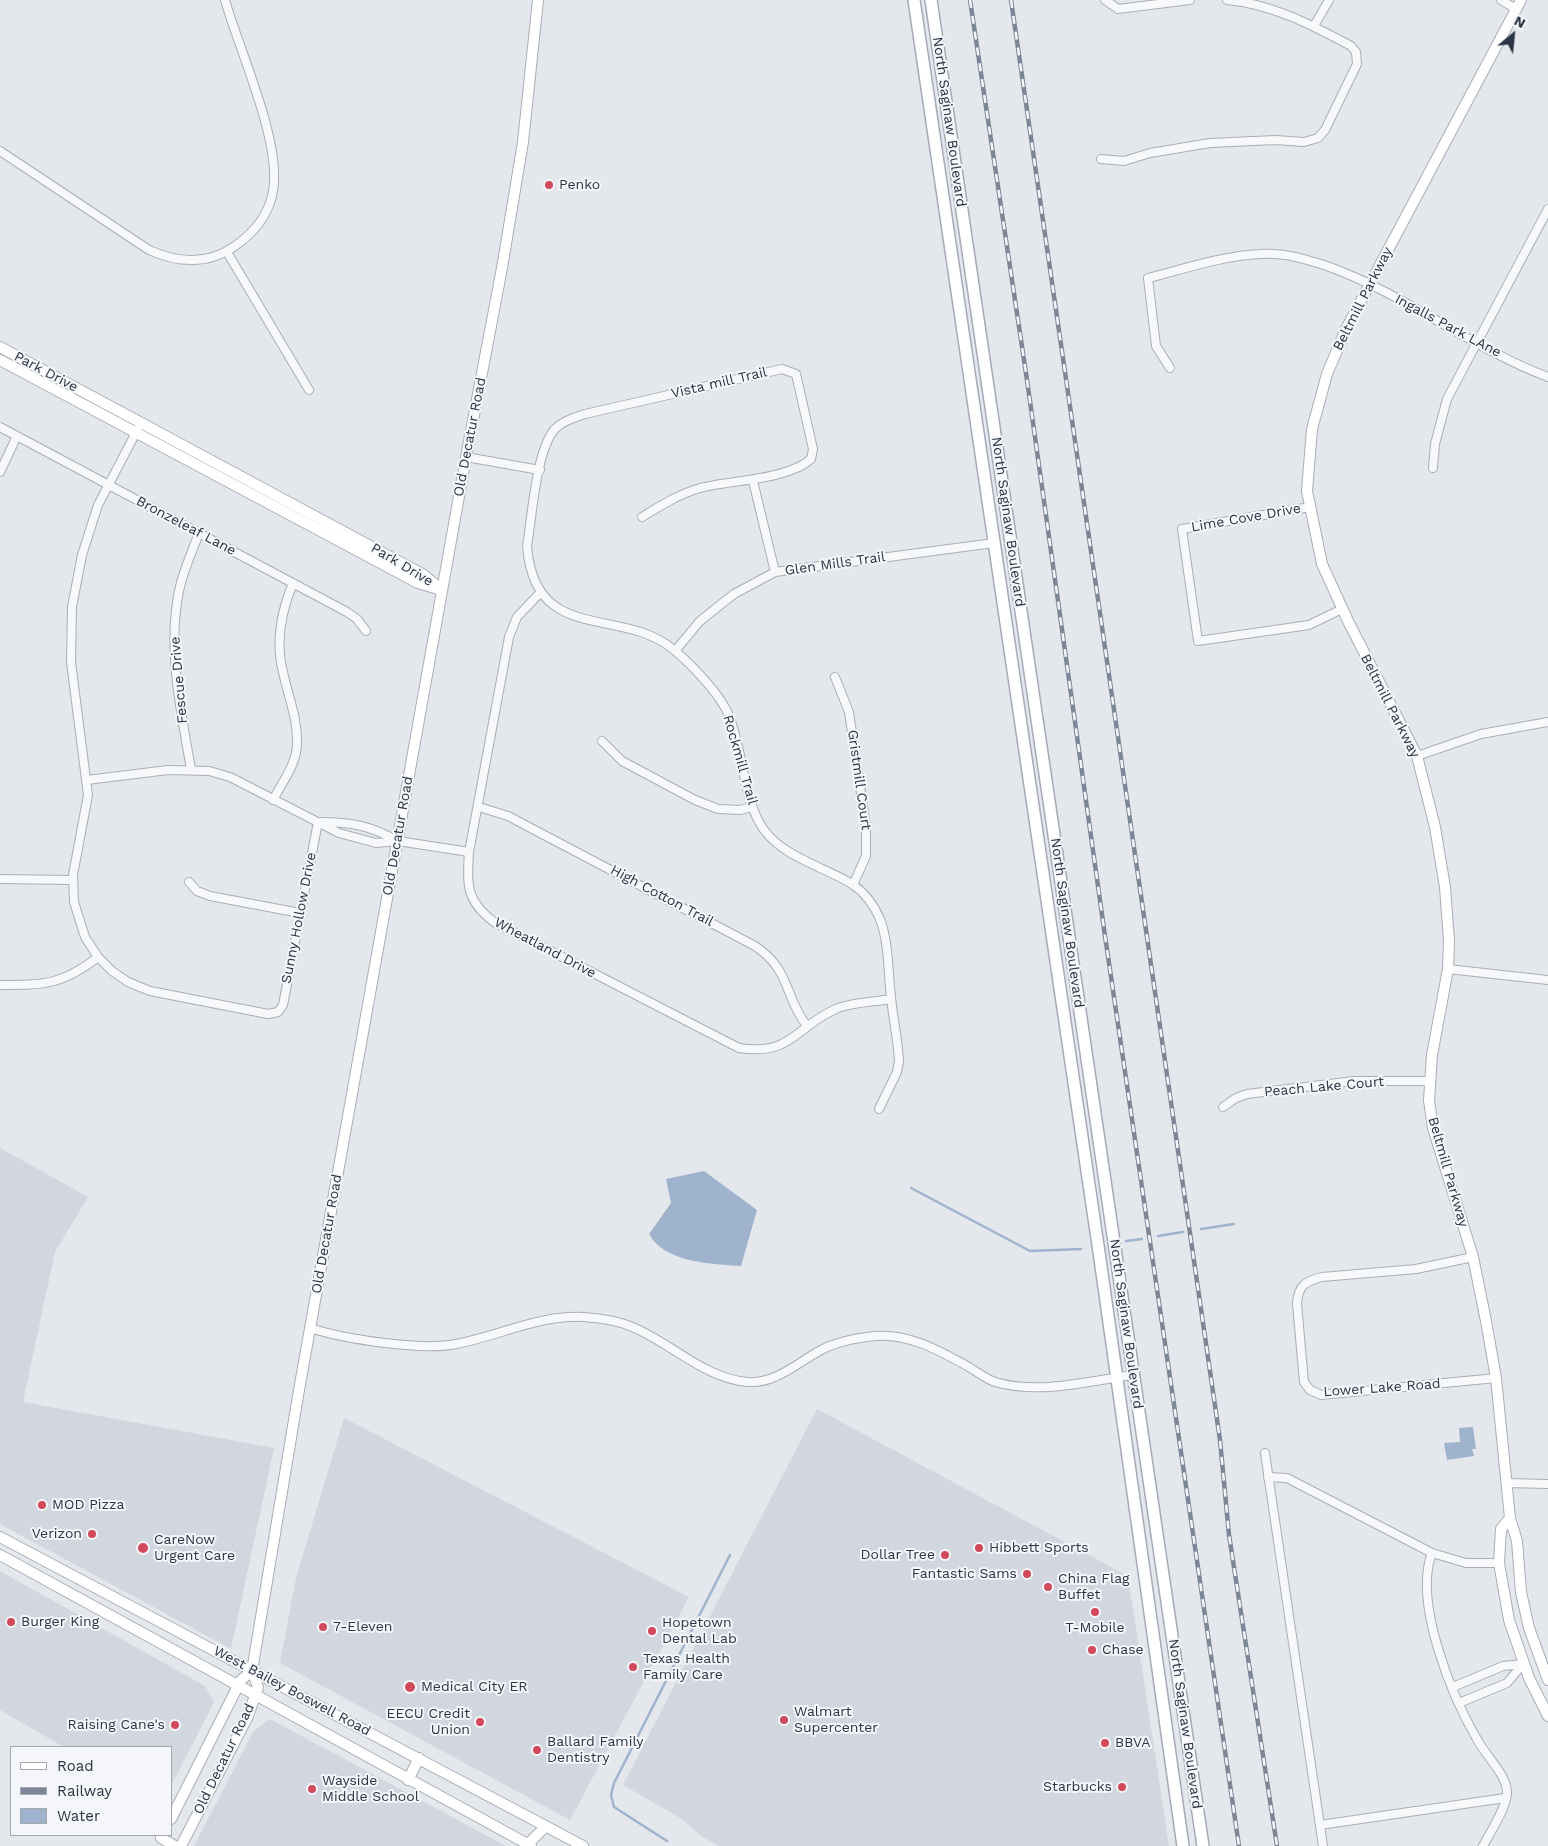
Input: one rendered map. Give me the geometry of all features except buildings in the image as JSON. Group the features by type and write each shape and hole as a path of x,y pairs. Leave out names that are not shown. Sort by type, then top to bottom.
{"main road":[{"name":"North Saginaw Boulevard","path":"914,0 1117,1377 1183,1846"},
{"name":"North Saginaw Boulevard","path":"931,0 1203,1846"}],"street":[{"path":"0,151 149,250 165,257 185,261 200,260 227,252 252,234 267,211 273,191 274,170 269,138 225,0"},
{"name":"Old Decatur Road","path":"181,1846 248,1716 258,1687 252,1670 310,1328 523,142 538,0"},
{"path":"1105,0 1118,9 1190,0"},
{"path":"1101,160 1124,161 1150,153 1210,143 1276,140 1304,142 1318,138 1324,130 1357,64 1356,52 1351,46 1314,26 1242,1 1227,0"},
{"path":"1314,26 1329,0"},
{"path":"1501,0 1518,4"},
{"name":"Beltmill Parkway","path":"1518,4 1346,329 1327,374 1312,430 1307,492 1322,564 1342,610 1417,756 1435,826 1446,887 1448,969 1429,1081 1428,1100 1433,1128 1472,1257 1496,1378 1510,1518 1517,1541 1524,1610 1544,1655 1548,1680"},
{"path":"1433,468 1435,444 1447,398 1548,209"},
{"path":"227,252 309,390"},
{"name":"Ingalls Park LAne","path":"1170,368 1156,346 1148,278 1261,254 1286,255 1308,260 1370,284 1548,377"},
{"name":"Park Drive","path":"0,347 138,428 418,583 442,590"},
{"name":"Park Drive","path":"0,360 138,428"},
{"name":"Vista mill Trail","path":"555,429 585,414 782,369 796,374 813,449 811,460 790,470 753,481"},
{"name":"Bronzeleaf Lane","path":"0,428 293,582 347,612 357,619 366,631"},
{"path":"0,985 49,984 64,979 98,957 78,920 74,902 73,880 87,808 87,780 81,750 71,662 72,608 82,555 98,504 138,428"},
{"name":"Rockmill Trail","path":"555,429 546,445 540,470 527,546 532,575 541,592 564,612 579,619 648,634 675,651 694,670 729,715 752,807 763,828 777,844 853,885 864,894 880,920 899,1061 897,1072 879,1109"},
{"path":"0,472 17,436"},
{"path":"466,457 540,470"},
{"path":"642,518 662,504 700,488 753,481 774,572"},
{"name":"Lime Cove Drive","path":"1310,507 1182,530 1198,641 1308,625 1342,610"},
{"name":"Fescue Drive","path":"191,769 178,684 174,635 179,590 199,533"},
{"name":"Glen Mills Trail","path":"675,651 700,621 713,610 734,594 774,572 994,543"},
{"path":"273,800 296,756 298,743 294,716 282,670 279,637 282,610 293,582"},
{"name":"Wheatland Drive","path":"541,592 516,617 508,637 479,807 469,852 467,877 471,897 483,914 494,922 726,1043 746,1049 769,1049 785,1044 807,1026 840,1007 891,999"},
{"name":"Gristmill Court","path":"835,677 849,712 866,827 866,856 853,885"},
{"path":"1417,756 1481,734 1548,722"},
{"path":"602,741 622,761 694,800 718,809 740,810 752,807"},
{"path":"87,780 191,769 209,771 230,777 338,833 376,843 398,841 469,852"},
{"name":"High Cotton Trail","path":"479,807 508,816 755,946 775,962 783,975 796,1011 807,1026"},
{"path":"318,822 343,822 376,829 398,841"},
{"name":"Sunny Hollow Drive","path":"98,957 128,982 150,991 268,1014 278,1012 283,1005 318,822"},
{"path":"0,879 73,880"},
{"path":"189,882 197,891 210,896 300,913"},
{"path":"1448,969 1548,980"},
{"name":"Peach Lake Court","path":"1223,1107 1247,1094 1354,1081 1429,1081"},
{"name":"Lower Lake Road","path":"1472,1257 1416,1270 1322,1277 1309,1280 1302,1285 1298,1293 1297,1304 1304,1382 1310,1390 1321,1395 1496,1378"},
{"path":"310,1328 333,1335 411,1345 454,1345 559,1316 614,1320 632,1327 717,1374 747,1382 774,1378 822,1349 849,1339 879,1336 906,1339 928,1346 993,1381 1014,1386 1048,1387 1133,1375"},
{"path":"1265,1453 1323,1846"},
{"path":"1268,1477 1287,1478 1432,1553 1466,1563 1499,1563 1511,1566 1519,1572"},
{"path":"1506,1483 1548,1484"},
{"path":"1510,1518 1501,1530 1499,1563 1508,1620 1523,1664 1548,1716"},
{"name":"West Bailey Boswell Road","path":"0,1537 583,1846"},
{"path":"1432,1553 1428,1563 1425,1592 1434,1638 1459,1703 1478,1741 1504,1781 1507,1794 1483,1846"},
{"name":"West Bailey Boswell Road","path":"0,1555 408,1780 530,1845"},
{"path":"1453,1687 1502,1666 1523,1664 1544,1655"},
{"path":"1459,1703 1507,1683 1523,1664"},
{"name":"Old Decatur Road","path":"172,1817 241,1680 252,1670"},
{"path":"408,1780 420,1758"},
{"path":"1320,1826 1506,1798"},
{"path":"530,1845 546,1826"},
{"path":"160,1840 175,1846"}],"shaded area":[{"path":"0,1148 88,1197 55,1252 23,1402 274,1448 231,1649 0,1524"},
{"path":"817,1409 1128,1576 1169,1846 719,1846 702,1837 680,1818 623,1785"},
{"path":"344,1418 689,1597 570,1820 280,1663 296,1578"},
{"path":"0,1571 205,1686 214,1702 172,1784 172,1746 62,1746 0,1710"},
{"name":"Wayside Middle School","path":"270,1719 506,1846 194,1846 253,1732"}],"water":[{"path":"704,1171 757,1210 741,1266 704,1263 677,1256 656,1244 649,1234 671,1203 666,1179"},
{"path":"1473,1427 1476,1449 1472,1449 1474,1456 1447,1460 1444,1443 1460,1442 1459,1428"}],"waterway":[{"path":"911,1188 1030,1251 1081,1249"},
{"path":"1201,1229 1234,1224"},
{"path":"1158,1236 1183,1232"},
{"path":"1126,1241 1142,1239"},
{"path":"667,1841 614,1807 611,1795 614,1783 730,1555"}],"railway":[{"path":"970,0 1027,380 1105,936 1239,1846"},
{"path":"1011,0 1220,1440 1229,1535 1277,1846"}],"place":[{"name":"Penko","path":"549,185"},
{"name":"MOD Pizza","path":"42,1505"},
{"name":"Verizon","path":"92,1534"},
{"name":"CareNow Urgent Care","path":"143,1548"},
{"name":"Hibbett Sports","path":"979,1548"},
{"name":"Dollar Tree","path":"945,1555"},
{"name":"Fantastic Sams","path":"1027,1574"},
{"name":"China Flag Buffet","path":"1048,1587"},
{"name":"T-Mobile","path":"1095,1612"},
{"name":"Burger King","path":"11,1622"},
{"name":"7-Eleven","path":"323,1627"},
{"name":"Hopetown Dental Lab","path":"652,1631"},
{"name":"Chase","path":"1092,1650"},
{"name":"Texas Health Family Care","path":"633,1667"},
{"name":"Medical City ER","path":"410,1687"},
{"name":"Walmart Supercenter","path":"784,1720"},
{"name":"EECU Credit Union","path":"480,1722"},
{"name":"Raising Cane's","path":"175,1725"},
{"name":"BBVA","path":"1105,1743"},
{"name":"Ballard Family Dentistry","path":"537,1750"},
{"name":"Starbucks","path":"1122,1787"},
{"name":"Wayside Middle School","path":"312,1789"}]}
